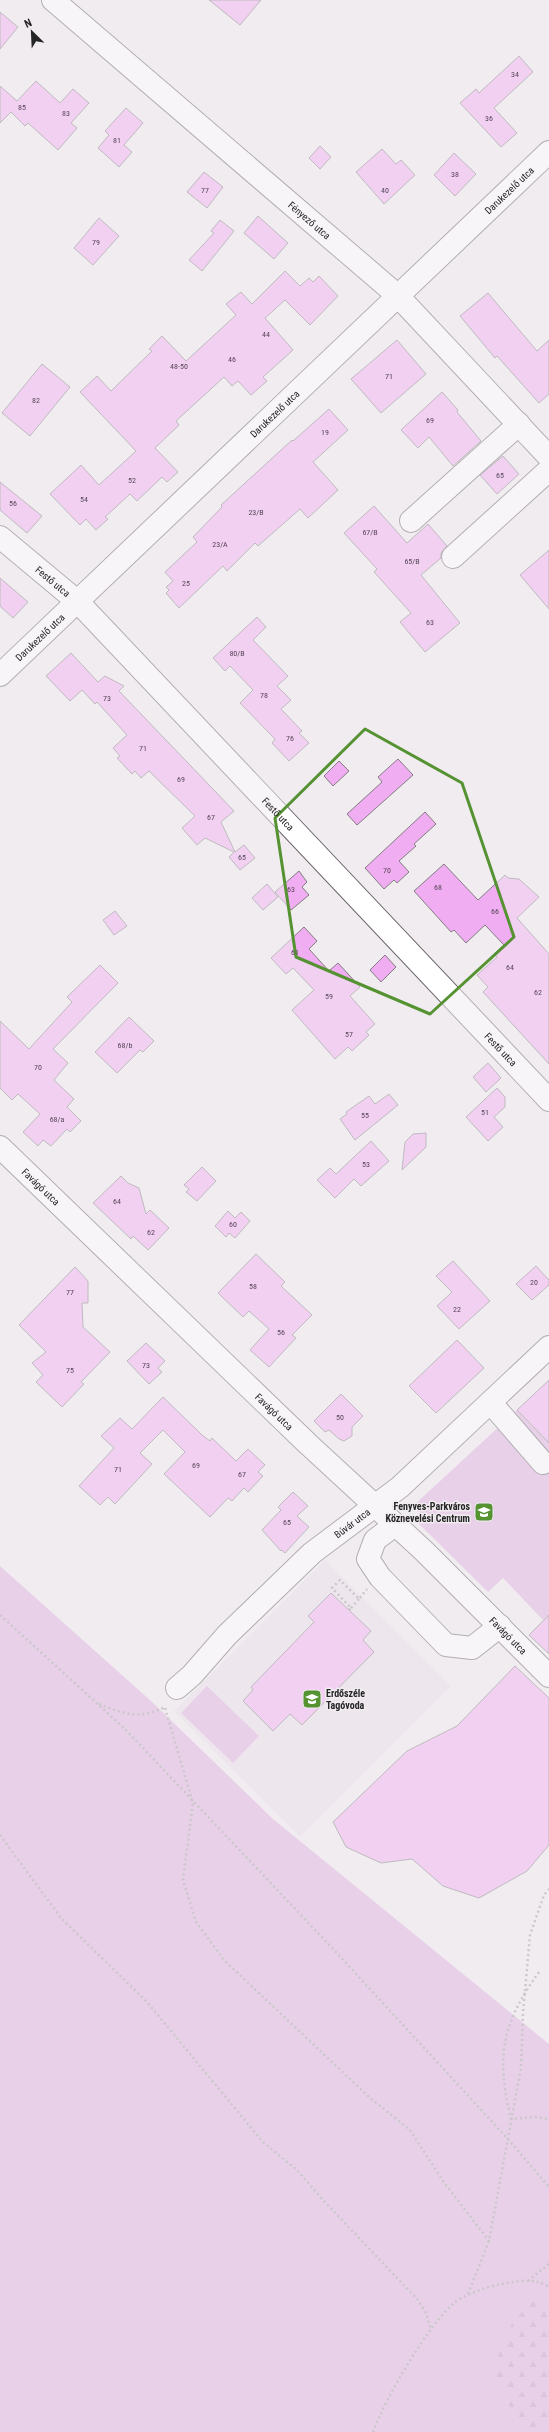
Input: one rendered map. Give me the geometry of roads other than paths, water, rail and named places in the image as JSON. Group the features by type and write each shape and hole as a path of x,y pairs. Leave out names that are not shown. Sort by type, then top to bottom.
{"street":[{"name":"Fényező utca","path":"53,0 397,295 549,457"},
{"name":"Darukezelő utca","path":"0,675 397,295 549,152"},
{"path":"411,521 519,424"},
{"path":"453,557 549,470"},
{"name":"Festő utca","path":"0,537 78,602 549,1100"},
{"name":"Favágó utca","path":"0,1146 374,1506 395,1524 549,1676"},
{"name":"Búvár utca","path":"177,1688 192,1675 227,1635 312,1553 400,1488 549,1348"},
{"path":"491,1403 543,1463"},
{"path":"395,1524 375,1540 368,1559 380,1577 446,1645 472,1648 500,1626"}],"place":[{"name":"Fenyves-Parkváros Köznevelési Centrum","path":"484,1512"},
{"name":"Erdőszéle Tagóvoda","path":"312,1699"}]}
